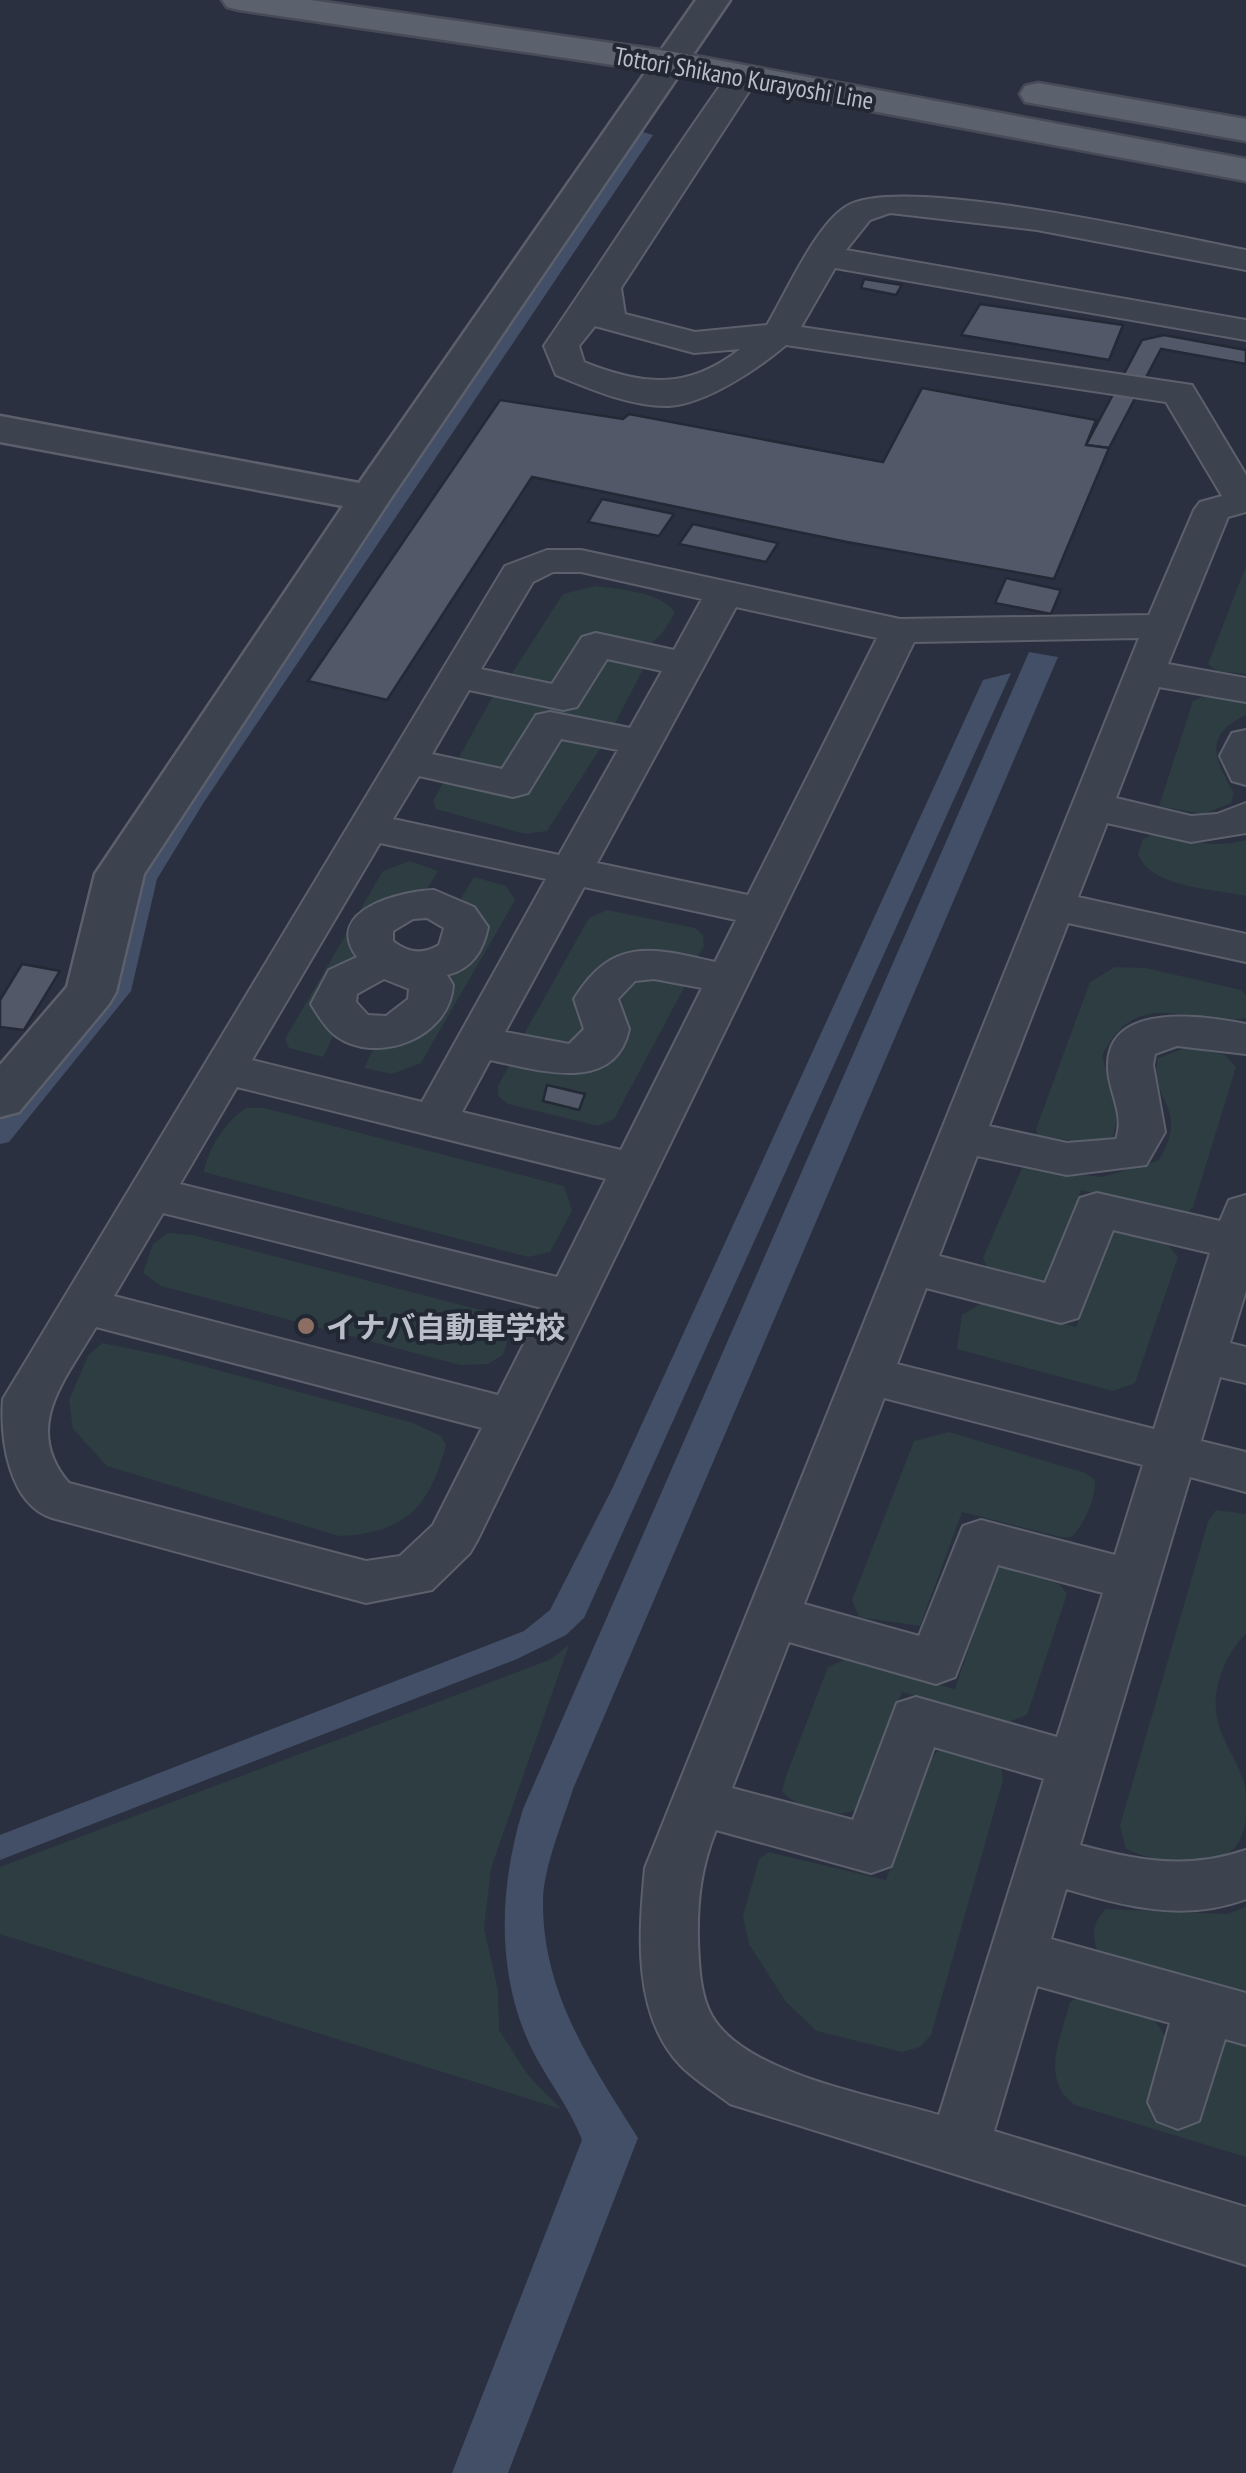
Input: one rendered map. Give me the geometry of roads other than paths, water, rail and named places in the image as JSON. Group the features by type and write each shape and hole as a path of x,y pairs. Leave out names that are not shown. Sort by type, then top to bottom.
{"main road":[{"name":"Tottori Shikano Kurayoshi Line","path":"239,0 992,87 1246,130"},
{"name":"Tottori Shikano Kurayoshi Line","path":"427,0 680,50 743,76 1246,170"}],"street":[{"path":"0,1099 91,992 120,874 370,498 714,0"},
{"path":"0,428 370,498"}],"lane":[{"path":"743,76 702,131 606,291 561,346 568,368 614,386 669,395 740,366 780,334 824,256 858,213 888,203 1038,220 1246,260"},
{"path":"824,256 1246,330"},
{"path":"606,291 608,320 646,334 694,344 780,334 1179,394 1245,500 1213,510 1154,649 673,1868 667,1934 675,1993 692,2038 751,2085 1246,2236"},
{"path":"900,631 452,1539 414,1574 366,1582 52,1498 28,1470 22,1412 518,574 546,561 580,561 900,631 1154,649 1246,690"},
{"path":"434,1121 725,592"},
{"path":"458,676 563,698 596,645 686,664"},
{"path":"407,762 513,784 550,724 642,743"},
{"path":"1246,742 1240,756 1246,772"},
{"path":"1092,805 1192,828 1218,828 1246,816"},
{"path":"368,827 762,912"},
{"path":"326,1094 364,1030 398,1029 424,1016 431,1006 430,986 423,977 402,966 435,964 461,949 466,927 459,917 436,905 470,850"},
{"path":"1052,906 1246,948"},
{"path":"477,1042 573,1061 588,1054 608,1032 609,1020 596,999 610,976 626,966 647,963 728,980"},
{"path":"961,1136 1067,1159 1130,1154 1140,1144 1144,1126 1130,1065 1134,1050 1145,1038 1187,1030 1246,1040"},
{"path":"225,1069 634,1170"},
{"path":"151,1193 571,1298"},
{"path":"910,1266 1060,1305 1097,1210 1241,1243 1224,1360 1172,1453 958,2150"},
{"path":"84,1306 512,1417"},
{"path":"868,1375 1246,1472"},
{"path":"772,1616 936,1662 981,1540 1133,1580"},
{"path":"699,1802 871,1849 916,1718 1077,1766"},
{"path":"1048,1860 1169,1888 1224,1886 1246,1874"},
{"path":"1018,1954 1225,2013 1178,2102"}],"water":[{"path":"1029,652 1058,657 573,1789 555,1844 543,1900 551,1966 560,1996 587,2054 638,2138 508,2473 452,2473 582,2140 523,2029 508,1967 505,1903 523,1809"},
{"path":"1011,673 584,1618 566,1635 517,1659 0,1860 0,1835 524,1631 550,1610 613,1487 983,680"}],"waterway":[{"path":"0,1136 119,991 146,879 194,801 645,135"}],"place":[{"name":"イナバ自動車学校","path":"306,1326"}]}
